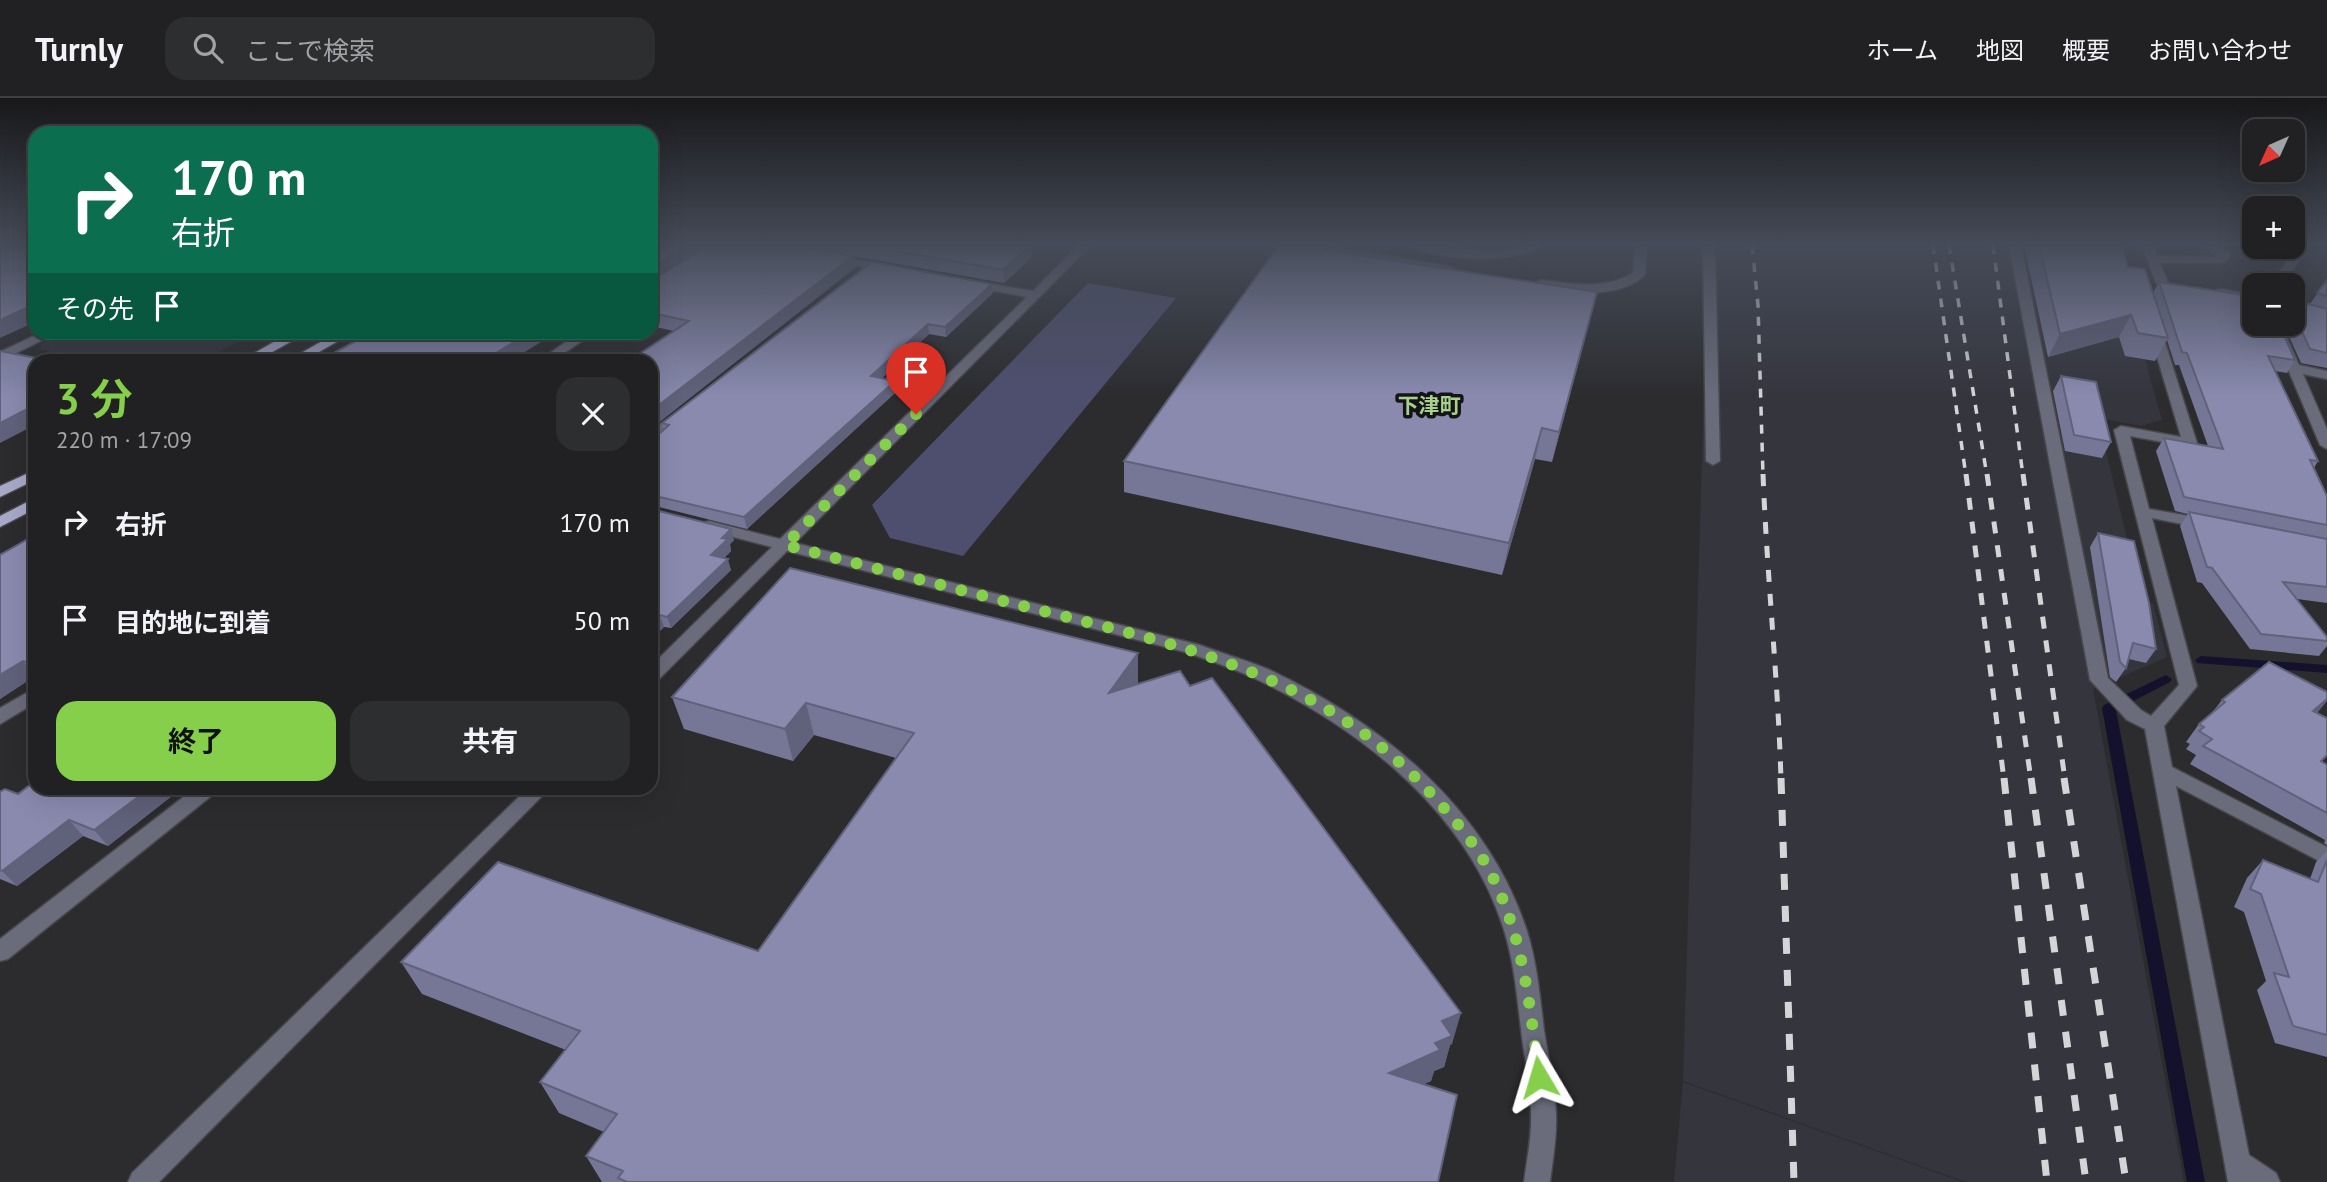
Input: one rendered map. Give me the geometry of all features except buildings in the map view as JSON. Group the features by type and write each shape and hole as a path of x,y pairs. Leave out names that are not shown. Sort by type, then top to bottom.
{"main road":[{"path":"260,354 287,340"},
{"path":"307,354 333,340"},
{"path":"0,492 28,478"},
{"path":"0,522 28,507"}],"street":[{"path":"658,670 1035,296"},
{"path":"1710,296 1713,461"},
{"path":"2025,296 2099,680 2134,715 2154,725"},
{"path":"2148,310 2190,443 2121,430 2188,686 2154,725 2240,1173 2267,1182"},
{"path":"2305,312 2327,318"},
{"path":"2280,336 2326,441"},
{"path":"2,354 34,340"},
{"path":"555,354 577,340"},
{"path":"2,354 26,358"},
{"path":"2295,368 2327,375"},
{"path":"658,433 695,404"},
{"path":"2143,512 2222,527"},
{"path":"689,521 1194,649 1261,674 1309,698 1357,727 1408,768 1450,815 1488,868 1515,929 1530,1009 1544,1122 1537,1182"},
{"path":"0,717 28,699"},
{"path":"2161,770 2327,857"},
{"path":"0,952 199,795"},
{"path":"141,1182 533,795"}],"shaded area":[{"path":"1076,296 1176,298 963,556 890,538 872,505"},
{"path":"1704,296 2127,296 2162,420 2141,426 2098,418 2142,601 2153,604 2167,657 2093,689 2184,1182 1966,1182 1683,1081 1706,331"},
{"path":"49,340 242,340 214,354 59,354 39,349 42,343"},
{"path":"1683,1082 1963,1182 1674,1182"}],"waterway":[{"path":"2201,660 2327,669"},
{"path":"2166,679 2109,708 2196,1182"}],"railway":[{"path":"1757,296 1763,476"},
{"path":"1940,296 1966,476"},
{"path":"1957,296 1987,476"},
{"path":"2000,296 2023,476"},
{"path":"1763,474 1781,780"},
{"path":"1966,474 2004,780"},
{"path":"1987,474 2031,780"},
{"path":"2023,474 2065,780"},
{"path":"1781,778 1794,1182"},
{"path":"2004,778 2047,1182"},
{"path":"2031,778 2086,1182"},
{"path":"2064,778 2126,1182"}],"district":[{"name":"下津町","path":"1429,405"}],"route":[{"path":"916,414 785,545 1194,649 1261,674 1309,698 1357,727 1408,768 1450,815 1488,868 1515,929 1539,1077"}]}
